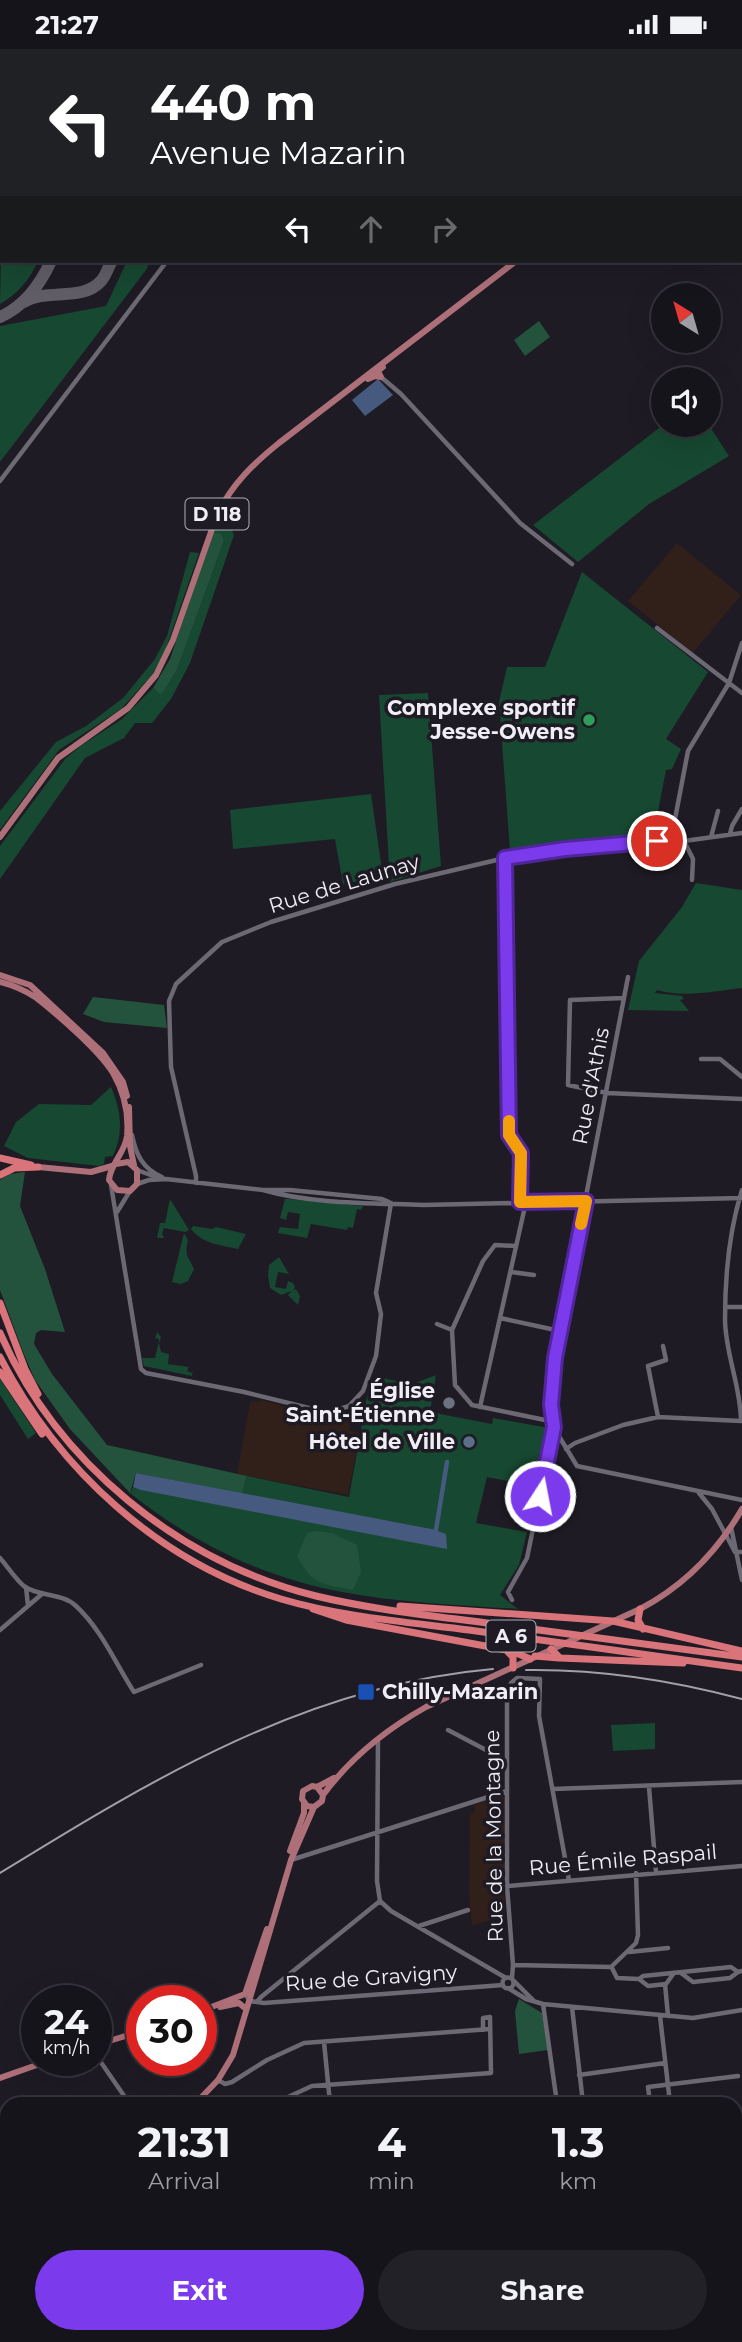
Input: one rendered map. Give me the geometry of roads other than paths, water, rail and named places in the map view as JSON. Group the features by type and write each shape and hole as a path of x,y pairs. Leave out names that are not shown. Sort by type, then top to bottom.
{"highway":[{"path":"0,1158 38,1167"},
{"path":"0,1175 14,1168 38,1167"},
{"path":"0,1303 41,1404"},
{"name":"A 6","path":"0,1333 21,1375 73,1447 149,1517 225,1563 275,1584 316,1596 384,1609 742,1657"},
{"name":"A 6","path":"0,1357 23,1398 58,1448 108,1500 141,1527 176,1550 243,1585 310,1606 371,1617 742,1668"},
{"path":"0,1372 51,1445 58,1448"},
{"path":"384,1609 392,1605 613,1622 742,1651"},
{"path":"310,1606 315,1612 346,1620 533,1657 713,1664"},
{"path":"640,1609 638,1621 643,1629"},
{"path":"554,1648 560,1658"},
{"path":"505,1650 513,1657 513,1668"}],"main road":[{"name":"D 118","path":"0,837 58,758 128,708 156,675 173,640 214,522 236,482 261,457 513,263"},
{"path":"381,377 378,371 397,356 399,351"},
{"path":"348,390 372,376 381,377"},
{"path":"0,975 30,985 108,1059 123,1082 131,1116 131,1154 137,1184 130,1191 121,1192 110,1182 91,1172"},
{"path":"0,982 34,997 102,1058 111,1071 122,1093 126,1109 127,1137 115,1165 109,1172 110,1182"},
{"path":"38,1167 91,1172 128,1162 136,1169"},
{"path":"202,2097 218,2080 233,2055 291,1860 314,1807 322,1801 323,1795 338,1775 378,1738 426,1707 640,1609 686,1579 728,1534 742,1509"},
{"path":"251,1999 304,1813 303,1790 317,1787 338,1775"},
{"path":"317,1787 323,1795"},
{"path":"304,1803 314,1807"},
{"path":"217,2007 251,1999"},
{"path":"217,2007 235,2003 241,2004 246,2010"},
{"path":"0,2078 21,2071"}],"street":[{"path":"0,481 165,263"},
{"path":"381,377 401,394 520,523 572,564"},
{"path":"657,628 742,693"},
{"path":"671,840 688,751 729,683 742,643"},
{"path":"730,834 742,809"},
{"path":"711,838 718,811"},
{"name":"Rue de Launay","path":"195,1183 196,1176 171,1067 169,1001 176,984 222,942 271,922 418,878 505,858 578,847 684,841 742,833"},
{"path":"684,841 693,859 692,880"},
{"path":"480,1407 511,1272 523,1202 521,1153 509,1135 505,858"},
{"name":"Rue d'Athis","path":"554,1427 553,1375 560,1331 628,977"},
{"path":"624,998 570,1000 568,1085 607,1093 742,1099"},
{"path":"701,1059 720,1059 742,1077"},
{"path":"131,1129 138,1158 149,1170 164,1178"},
{"path":"136,1169 146,1175 195,1183 262,1190 290,1189 423,1205 741,1198"},
{"path":"137,1184 164,1178"},
{"path":"110,1182 141,1369 146,1373 244,1392 321,1411 334,1411 349,1406 363,1391 376,1356 382,1314 376,1293 391,1203"},
{"path":"566,1449 623,1425 658,1417 741,1421 725,1307 726,1275 742,1190"},
{"path":"117,1213 130,1191"},
{"path":"516,1246 495,1245 483,1261 452,1329 455,1385 467,1402 480,1407 545,1420 552,1419"},
{"path":"511,1272 534,1275"},
{"path":"725,1307 742,1307"},
{"path":"500,1318 560,1331"},
{"path":"437,1324 452,1329"},
{"path":"658,1417 648,1366 666,1360 663,1346"},
{"path":"554,1427 577,1466 742,1500"},
{"path":"512,1600 508,1592 524,1566 554,1427"},
{"path":"698,1493 728,1534 742,1580"},
{"path":"712,1509 714,1501 722,1497"},
{"path":"728,1534 735,1552"},
{"path":"735,1552 742,1552"},
{"path":"0,1558 26,1587 42,1594 55,1595 74,1605 97,1632 134,1692 201,1665"},
{"path":"26,1587 27,1607"},
{"path":"0,1630 42,1594"},
{"name":"Rue de la Montagne","path":"510,1979 513,1965 507,1887 508,1688 517,1678 540,1679 539,1716 553,1789"},
{"path":"448,1730 507,1761"},
{"path":"251,1999 380,1901 377,1881 378,1738"},
{"path":"569,1880 553,1789 742,1782"},
{"path":"649,1787 656,1872"},
{"path":"291,1860 507,1791"},
{"name":"Rue Émile Raspail","path":"507,1887 636,1873 742,1866"},
{"path":"513,1965 611,1967 636,1943 636,1873"},
{"name":"Rue de Gravigny","path":"380,1901 391,1911 510,1979 535,2001"},
{"path":"418,1926 467,1910"},
{"path":"628,1952 668,1948"},
{"path":"611,1967 617,1978 639,1979 643,1976 731,1966 740,1971 730,1978 693,1982 681,1973"},
{"path":"639,1979 648,1986 665,1984 674,1973"},
{"path":"505,1987 513,1986 510,1979"},
{"path":"505,1987 510,1979"},
{"path":"665,1984 668,2016"},
{"name":"Rue de Gravigny","path":"251,1999 505,1987 543,2004 660,2016 693,2018 742,2010"},
{"path":"543,2004 556,2097"},
{"path":"572,2007 582,2097"},
{"path":"660,2016 669,2097"},
{"path":"288,2097 312,2086 491,2073 489,2017 482,2018 483,2030"},
{"path":"218,2080 229,2083 297,2045 490,2029"},
{"path":"324,2042 330,2097"},
{"path":"579,2075 665,2063"},
{"path":"111,2076 125,2097"},
{"path":"649,2097 648,2087 738,2076"}],"water":[{"path":"378,379 393,395 365,416 352,400"},
{"path":"136,1473 432,1529 446,1534 447,1549 141,1490 133,1487"}],"waterway":[{"path":"436,1530 447,1462"}],"railway":[{"path":"0,1873 116,1803 235,1741 360,1694 425,1678 493,1669"},
{"path":"526,1670 581,1671 635,1677 742,1699"}],"place":[{"name":"Complexe sportif Jesse-Owens","path":"589,720"},
{"name":"Église Saint-Étienne","path":"449,1403"},
{"name":"Hôtel de Ville","path":"469,1442"},
{"name":"Chilly-Mazarin","path":"366,1692"}]}
